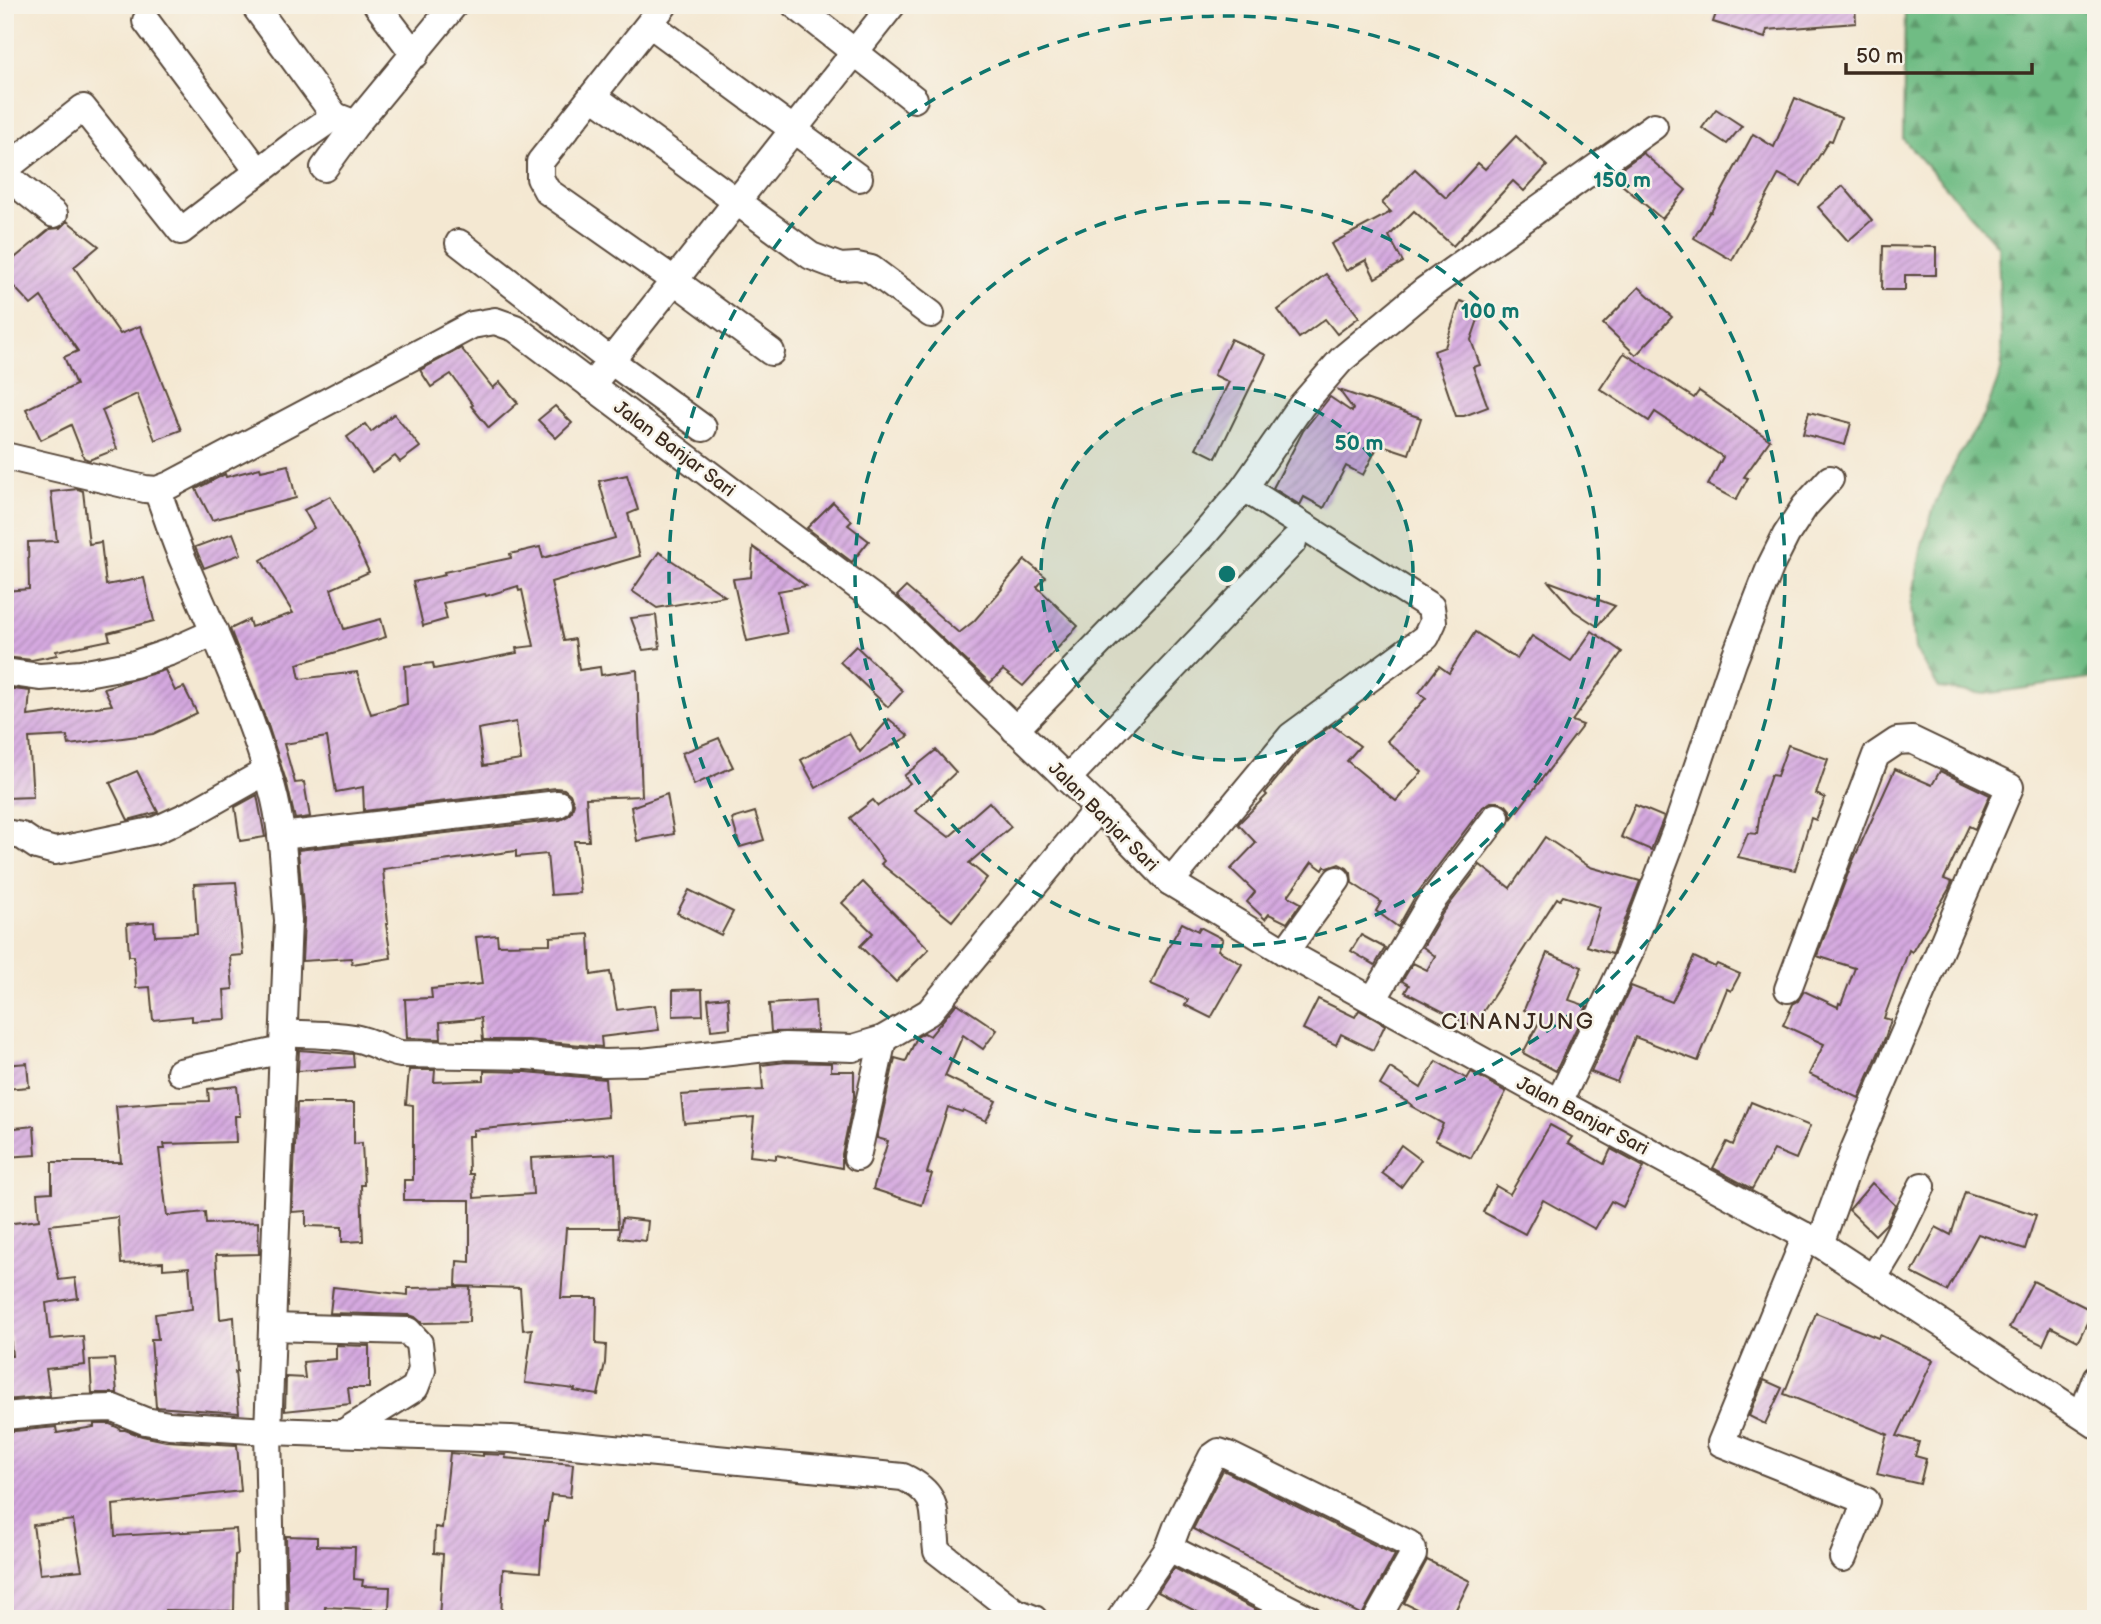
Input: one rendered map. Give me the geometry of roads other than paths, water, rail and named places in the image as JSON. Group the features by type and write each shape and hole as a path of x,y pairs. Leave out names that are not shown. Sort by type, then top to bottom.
{"street":[{"path":"254,5 346,120"},
{"path":"377,5 415,55"},
{"path":"5,169 83,108 181,231 258,171 346,120 415,55 454,5"},
{"path":"795,5 914,99"},
{"path":"591,386 892,5"},
{"path":"771,352 547,191 540,178 540,162 657,14 794,129 859,178"},
{"path":"146,21 258,171"},
{"path":"593,96 811,256 840,267 871,269 931,314"},
{"path":"324,168 346,120"},
{"path":"1015,730 1201,538 1244,488 1301,406 1341,360 1425,290 1654,126"},
{"path":"5,175 54,214"},
{"path":"459,243 703,428"},
{"name":"Jalan Banjar Sari","path":"157,490 183,479 472,325 495,321 515,328 896,615 1098,808 1170,882 1284,952 1813,1240 2089,1420"},
{"path":"5,456 157,490 182,557 250,717 273,790 281,836 288,920 268,1431 272,1619"},
{"path":"1559,1102 1629,954 1677,827 1733,662 1771,565 1805,506 1830,479"},
{"path":"1170,882 1291,736 1426,637 1433,622 1431,607 1244,488"},
{"path":"1068,779 1293,542"},
{"path":"5,672 40,677 81,674 135,664 215,632"},
{"path":"1788,989 1876,755 1897,741 1912,740 2010,787 1854,1150 1721,1443 1866,1502 1843,1558"},
{"path":"5,832 22,836 37,846 55,851 156,830 193,813 267,771"},
{"path":"281,836 558,804"},
{"path":"180,1072 283,1042 348,1037 401,1054 527,1056 604,1063 642,1062 785,1046 853,1048 883,1039 929,1012 1098,808"},
{"path":"1373,1000 1429,905 1496,817"},
{"path":"1284,952 1338,880"},
{"path":"857,1157 883,1039"},
{"path":"1873,1279 1922,1186"},
{"path":"272,1327 408,1331 419,1343 422,1370 415,1388 343,1433"},
{"path":"2089,1420 2096,1378"},
{"path":"5,1416 113,1408 145,1421 169,1425 511,1439 903,1477 919,1485 932,1499 937,1551 1014,1611 1034,1619"},
{"path":"1120,1619 1168,1548 1212,1457 1219,1452 1409,1544 1413,1555 1377,1619"},
{"path":"1168,1548 1309,1619"}],"district":[{"name":"CINANJUNG","path":"1518,1021"}]}
